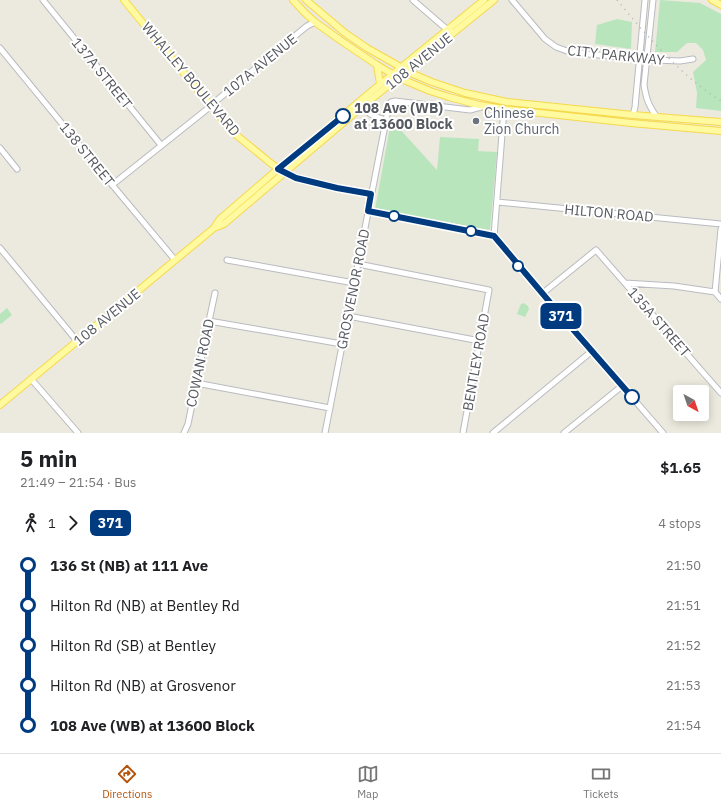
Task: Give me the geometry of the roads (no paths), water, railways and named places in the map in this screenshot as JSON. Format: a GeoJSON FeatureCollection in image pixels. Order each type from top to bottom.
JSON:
{"type":"FeatureCollection","features":[{"type":"Feature","properties":{"kind":"main road","name":"WHALLEY BOULEVARD"},"geometry":{"type":"LineString","coordinates":[[124,0],[235,134],[285,173]]}},
{"type":"Feature","properties":{"kind":"main road"},"geometry":{"type":"LineString","coordinates":[[294,0],[315,22],[377,65],[396,76],[430,91],[449,97],[504,109],[721,131]]}},
{"type":"Feature","properties":{"kind":"main road"},"geometry":{"type":"LineString","coordinates":[[306,0],[345,33],[367,48],[404,69],[432,82],[465,93],[507,102],[633,115],[721,122]]}},
{"type":"Feature","properties":{"kind":"main road","name":"108 AVENUE"},"geometry":{"type":"LineString","coordinates":[[450,32],[484,0]]}},
{"type":"Feature","properties":{"kind":"main road","name":"108 AVENUE"},"geometry":{"type":"LineString","coordinates":[[214,228],[224,224],[285,173],[404,69],[450,32],[494,0]]}},
{"type":"Feature","properties":{"kind":"main road"},"geometry":{"type":"LineString","coordinates":[[712,0],[721,5]]}},
{"type":"Feature","properties":{"kind":"main road"},"geometry":{"type":"LineString","coordinates":[[377,65],[380,84]]}},
{"type":"Feature","properties":{"kind":"main road","name":"108 AVENUE"},"geometry":{"type":"LineString","coordinates":[[0,405],[214,228],[220,219],[380,84],[396,76]]}},
{"type":"Feature","properties":{"kind":"street","name":"137A STREET"},"geometry":{"type":"LineString","coordinates":[[43,0],[162,145]]}},
{"type":"Feature","properties":{"kind":"street"},"geometry":{"type":"LineString","coordinates":[[413,0],[450,32]]}},
{"type":"Feature","properties":{"kind":"street","name":"CITY PARKWAY"},"geometry":{"type":"LineString","coordinates":[[512,0],[544,39],[556,47],[567,51],[647,59],[680,61],[693,59]]}},
{"type":"Feature","properties":{"kind":"street"},"geometry":{"type":"LineString","coordinates":[[633,115],[645,0]]}},
{"type":"Feature","properties":{"kind":"street"},"geometry":{"type":"LineString","coordinates":[[653,0],[644,85],[649,105],[656,116]]}},
{"type":"Feature","properties":{"kind":"street","name":"107A AVENUE"},"geometry":{"type":"LineString","coordinates":[[112,185],[211,106],[307,26],[315,22]]}},
{"type":"Feature","properties":{"kind":"street","name":"138 STREET"},"geometry":{"type":"LineString","coordinates":[[0,48],[175,260]]}},
{"type":"Feature","properties":{"kind":"street","name":"GROSVENOR ROAD"},"geometry":{"type":"LineString","coordinates":[[326,433],[389,105],[394,101],[470,110],[486,106]]}},
{"type":"Feature","properties":{"kind":"street"},"geometry":{"type":"LineString","coordinates":[[494,236],[504,109]]}},
{"type":"Feature","properties":{"kind":"street"},"geometry":{"type":"LineString","coordinates":[[372,114],[386,120]]}},
{"type":"Feature","properties":{"kind":"street"},"geometry":{"type":"LineString","coordinates":[[0,148],[17,169]]}},
{"type":"Feature","properties":{"kind":"street","name":"WHALLEY BOULEVARD"},"geometry":{"type":"LineString","coordinates":[[285,173],[296,178],[337,188],[371,194]]}},
{"type":"Feature","properties":{"kind":"street","name":"HILTON ROAD"},"geometry":{"type":"LineString","coordinates":[[497,202],[721,224]]}},
{"type":"Feature","properties":{"kind":"street"},"geometry":{"type":"LineString","coordinates":[[368,211],[494,236],[663,433]]}},
{"type":"Feature","properties":{"kind":"street"},"geometry":{"type":"LineString","coordinates":[[714,292],[721,229]]}},
{"type":"Feature","properties":{"kind":"street"},"geometry":{"type":"LineString","coordinates":[[0,248],[77,341]]}},
{"type":"Feature","properties":{"kind":"street","name":"135A STREET"},"geometry":{"type":"LineString","coordinates":[[543,294],[596,250],[721,393]]}},
{"type":"Feature","properties":{"kind":"street"},"geometry":{"type":"LineString","coordinates":[[227,260],[354,282]]}},
{"type":"Feature","properties":{"kind":"street","name":"BENTLEY ROAD"},"geometry":{"type":"LineString","coordinates":[[358,264],[489,290],[463,433]]}},
{"type":"Feature","properties":{"kind":"street"},"geometry":{"type":"LineString","coordinates":[[625,283],[674,286],[714,292],[721,300]]}},
{"type":"Feature","properties":{"kind":"street","name":"COWAN ROAD"},"geometry":{"type":"LineString","coordinates":[[184,433],[188,424],[215,293]]}},
{"type":"Feature","properties":{"kind":"street"},"geometry":{"type":"LineString","coordinates":[[348,316],[480,341]]}},
{"type":"Feature","properties":{"kind":"street"},"geometry":{"type":"LineString","coordinates":[[209,321],[342,344]]}},
{"type":"Feature","properties":{"kind":"street"},"geometry":{"type":"LineString","coordinates":[[493,433],[592,351]]}},
{"type":"Feature","properties":{"kind":"street"},"geometry":{"type":"LineString","coordinates":[[32,380],[78,433]]}},
{"type":"Feature","properties":{"kind":"street"},"geometry":{"type":"LineString","coordinates":[[196,383],[330,408]]}},
{"type":"Feature","properties":{"kind":"street"},"geometry":{"type":"LineString","coordinates":[[564,433],[622,386]]}},
{"type":"Feature","properties":{"kind":"railway"},"geometry":{"type":"LineString","coordinates":[[617,0],[678,68],[721,101]]}},
{"type":"Feature","properties":{"kind":"place","name":"108 Ave (WB) at 13600 Block"},"geometry":{"type":"Point","coordinates":[343,116]}},
{"type":"Feature","properties":{"kind":"place","name":"Chinese Zion Church"},"geometry":{"type":"Point","coordinates":[476,121]}}]}
